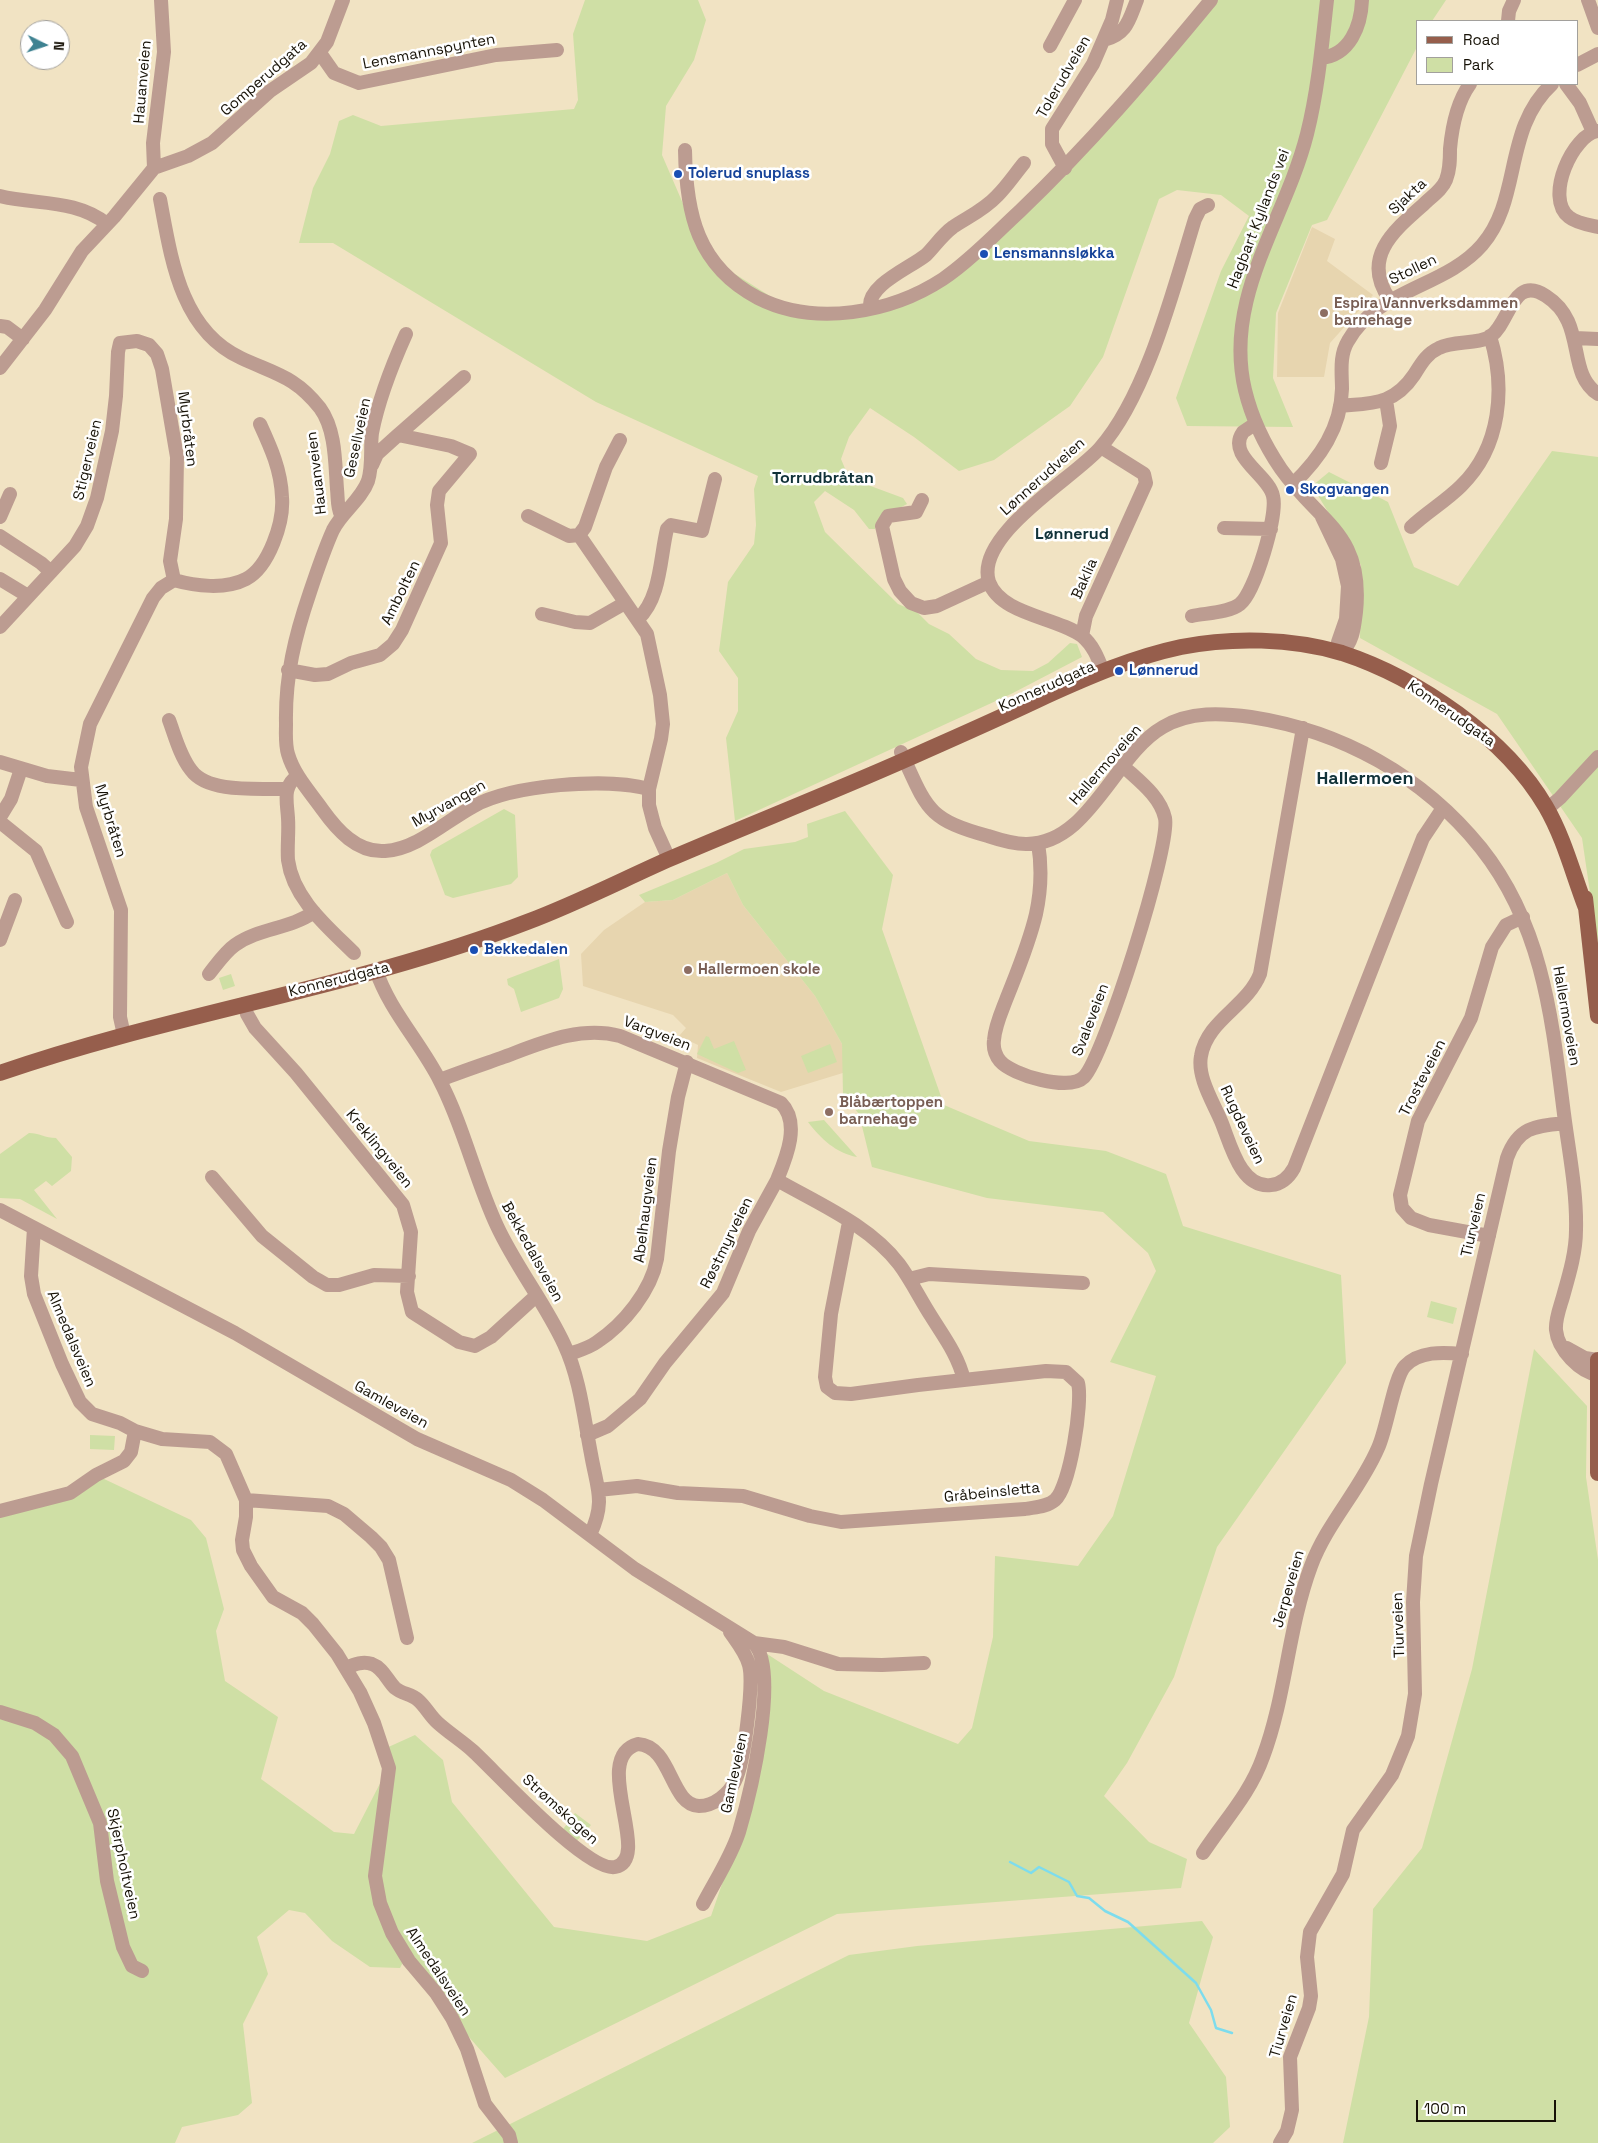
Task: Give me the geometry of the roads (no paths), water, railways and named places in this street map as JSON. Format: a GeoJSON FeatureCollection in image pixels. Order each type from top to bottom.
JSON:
{"type":"FeatureCollection","features":[{"type":"Feature","properties":{"kind":"main road","name":"Konnerudgata"},"geometry":{"type":"LineString","coordinates":[[0,1073],[124,1035],[424,958],[497,934],[579,901],[669,859],[1101,667],[1179,638],[1247,631],[1289,633],[1343,647],[1420,679],[1473,715],[1517,755],[1532,773],[1578,857],[1586,908],[1598,1016]]}},
{"type":"Feature","properties":{"kind":"main road"},"geometry":{"type":"LineString","coordinates":[[1598,1360],[1598,1473]]}},
{"type":"Feature","properties":{"kind":"street","name":"Hauanveien"},"geometry":{"type":"LineString","coordinates":[[154,168],[153,143],[164,52],[161,0]]}},
{"type":"Feature","properties":{"kind":"street","name":"Gomperudgata"},"geometry":{"type":"LineString","coordinates":[[154,168],[188,156],[212,143],[270,91],[311,63],[320,53],[333,31],[343,0]]}},
{"type":"Feature","properties":{"kind":"street","name":"Tolerudveien"},"geometry":{"type":"LineString","coordinates":[[1050,46],[1075,0]]}},
{"type":"Feature","properties":{"kind":"street","name":"Tolerudveien"},"geometry":{"type":"LineString","coordinates":[[1065,168],[1052,144],[1052,128],[1093,64],[1104,40],[1117,0]]}},
{"type":"Feature","properties":{"kind":"street"},"geometry":{"type":"LineString","coordinates":[[1104,40],[1116,37],[1124,30],[1137,0]]}},
{"type":"Feature","properties":{"kind":"street"},"geometry":{"type":"LineString","coordinates":[[685,150],[687,194],[696,231],[712,257],[736,284],[773,304],[799,311],[830,313],[870,308],[907,298],[957,269],[1065,168],[1125,104],[1211,0]]}},
{"type":"Feature","properties":{"kind":"street","name":"Hagbart Kyllands vei"},"geometry":{"type":"LineString","coordinates":[[1328,0],[1321,58],[1307,134],[1291,181],[1253,273],[1242,318],[1239,352],[1242,378],[1255,424],[1268,448],[1293,484],[1322,517],[1335,528],[1346,544],[1356,570],[1357,603],[1343,647]]}},
{"type":"Feature","properties":{"kind":"street"},"geometry":{"type":"LineString","coordinates":[[1321,58],[1336,54],[1359,28],[1362,0]]}},
{"type":"Feature","properties":{"kind":"street"},"geometry":{"type":"LineString","coordinates":[[1508,20],[1509,11],[1514,0]]}},
{"type":"Feature","properties":{"kind":"street"},"geometry":{"type":"LineString","coordinates":[[1588,0],[1598,28]]}},
{"type":"Feature","properties":{"kind":"street","name":"Lensmannspynten"},"geometry":{"type":"LineString","coordinates":[[320,53],[334,73],[358,83],[496,55],[557,50]]}},
{"type":"Feature","properties":{"kind":"street"},"geometry":{"type":"LineString","coordinates":[[1578,64],[1598,54]]}},
{"type":"Feature","properties":{"kind":"street","name":"Sjakta"},"geometry":{"type":"LineString","coordinates":[[1390,300],[1378,280],[1377,271],[1380,255],[1396,231],[1445,184],[1449,170],[1455,118],[1470,85]]}},
{"type":"Feature","properties":{"kind":"street","name":"Stollen"},"geometry":{"type":"LineString","coordinates":[[1293,484],[1325,446],[1334,430],[1340,406],[1342,358],[1347,342],[1362,323],[1390,300],[1462,263],[1487,240],[1500,214],[1522,128],[1540,98],[1551,85]]}},
{"type":"Feature","properties":{"kind":"street"},"geometry":{"type":"LineString","coordinates":[[1567,85],[1580,103],[1596,131],[1574,152],[1562,171],[1559,201],[1570,218],[1598,227]]}},
{"type":"Feature","properties":{"kind":"street"},"geometry":{"type":"LineString","coordinates":[[870,308],[872,296],[890,278],[927,254],[952,228],[998,196],[1024,163]]}},
{"type":"Feature","properties":{"kind":"street"},"geometry":{"type":"LineString","coordinates":[[0,368],[45,310],[82,251],[154,168]]}},
{"type":"Feature","properties":{"kind":"street"},"geometry":{"type":"LineString","coordinates":[[0,196],[15,200],[59,204],[89,213],[107,224]]}},
{"type":"Feature","properties":{"kind":"street","name":"Hauanveien"},"geometry":{"type":"LineString","coordinates":[[160,199],[175,270],[187,304],[196,318],[216,342],[228,351],[282,374],[303,389],[326,417],[333,445],[338,505],[341,515],[332,532],[316,573],[295,638],[288,670],[286,746],[298,776]]}},
{"type":"Feature","properties":{"kind":"street","name":"Lønnerudveien"},"geometry":{"type":"LineString","coordinates":[[990,582],[990,556],[1002,537],[1039,501],[1101,447],[1116,427],[1136,390],[1171,294],[1195,219],[1200,210],[1208,205]]}},
{"type":"Feature","properties":{"kind":"street"},"geometry":{"type":"LineString","coordinates":[[1340,406],[1386,400],[1406,386],[1432,351],[1449,343],[1490,336],[1501,326],[1517,296],[1530,291],[1544,295],[1553,301],[1568,321],[1575,338],[1581,370],[1587,383],[1598,394]]}},
{"type":"Feature","properties":{"kind":"street"},"geometry":{"type":"LineString","coordinates":[[0,326],[23,338]]}},
{"type":"Feature","properties":{"kind":"street","name":"Gesellveien"},"geometry":{"type":"LineString","coordinates":[[341,515],[356,500],[367,482],[371,467],[372,433],[406,334]]}},
{"type":"Feature","properties":{"kind":"street"},"geometry":{"type":"LineString","coordinates":[[1411,527],[1462,485],[1486,454],[1491,442],[1498,395],[1496,363],[1490,336]]}},
{"type":"Feature","properties":{"kind":"street"},"geometry":{"type":"LineString","coordinates":[[1575,338],[1598,339]]}},
{"type":"Feature","properties":{"kind":"street","name":"Myrbråten"},"geometry":{"type":"LineString","coordinates":[[120,343],[137,341],[149,346],[157,354],[162,369],[177,457],[176,519],[170,561],[174,580],[161,588],[153,598],[100,703],[84,747],[82,780],[86,807],[121,910],[120,1000],[124,1035]]}},
{"type":"Feature","properties":{"kind":"street","name":"Stigerveien"},"geometry":{"type":"LineString","coordinates":[[0,627],[81,537],[97,498],[112,431],[120,343]]}},
{"type":"Feature","properties":{"kind":"street"},"geometry":{"type":"LineString","coordinates":[[371,467],[378,454],[464,377]]}},
{"type":"Feature","properties":{"kind":"street"},"geometry":{"type":"LineString","coordinates":[[1381,463],[1390,426],[1386,400]]}},
{"type":"Feature","properties":{"kind":"street"},"geometry":{"type":"LineString","coordinates":[[174,580],[201,586],[239,582],[253,573],[272,544],[280,520],[282,498],[276,460],[260,424]]}},
{"type":"Feature","properties":{"kind":"street"},"geometry":{"type":"LineString","coordinates":[[1192,616],[1234,607],[1241,603],[1250,587],[1271,528],[1273,496],[1266,482],[1245,458],[1239,446],[1239,440],[1243,432],[1255,424]]}},
{"type":"Feature","properties":{"kind":"street","name":"Ambolten"},"geometry":{"type":"LineString","coordinates":[[288,670],[315,675],[328,674],[351,663],[380,655],[393,644],[402,630],[441,543],[437,505],[439,491],[470,454],[442,443],[398,435]]}},
{"type":"Feature","properties":{"kind":"street"},"geometry":{"type":"LineString","coordinates":[[528,516],[558,532],[569,536],[579,535],[585,527],[606,467],[620,440]]}},
{"type":"Feature","properties":{"kind":"street","name":"Baklia"},"geometry":{"type":"LineString","coordinates":[[1082,636],[1093,600],[1146,483],[1141,472],[1101,447]]}},
{"type":"Feature","properties":{"kind":"street"},"geometry":{"type":"LineString","coordinates":[[638,619],[645,612],[653,594],[667,529],[671,525],[702,531],[715,479]]}},
{"type":"Feature","properties":{"kind":"street"},"geometry":{"type":"LineString","coordinates":[[0,517],[10,494]]}},
{"type":"Feature","properties":{"kind":"street"},"geometry":{"type":"LineString","coordinates":[[922,500],[916,512],[888,516],[882,526],[894,579],[906,598],[916,606],[931,607],[990,582],[1002,600],[1082,636],[1094,649],[1101,667]]}},
{"type":"Feature","properties":{"kind":"street"},"geometry":{"type":"LineString","coordinates":[[1224,528],[1271,528]]}},
{"type":"Feature","properties":{"kind":"street"},"geometry":{"type":"LineString","coordinates":[[579,535],[647,634],[662,713],[661,739],[649,789],[651,817],[669,859]]}},
{"type":"Feature","properties":{"kind":"street"},"geometry":{"type":"LineString","coordinates":[[0,536],[41,563],[51,572]]}},
{"type":"Feature","properties":{"kind":"street"},"geometry":{"type":"LineString","coordinates":[[0,579],[28,596]]}},
{"type":"Feature","properties":{"kind":"street"},"geometry":{"type":"LineString","coordinates":[[542,614],[575,622],[590,623],[625,603]]}},
{"type":"Feature","properties":{"kind":"street","name":"Hallermoveien"},"geometry":{"type":"LineString","coordinates":[[903,756],[925,802],[931,811],[945,822],[999,840],[1026,844],[1053,839],[1070,828],[1148,736],[1175,721],[1196,715],[1244,716],[1303,728],[1356,748],[1412,782],[1442,808],[1481,848],[1504,883],[1523,917],[1538,958],[1548,998],[1572,1168],[1576,1229],[1573,1257],[1557,1324],[1558,1338],[1579,1367],[1598,1375]]}},
{"type":"Feature","properties":{"kind":"street"},"geometry":{"type":"LineString","coordinates":[[169,720],[182,755],[190,770],[204,782],[229,787],[287,789]]}},
{"type":"Feature","properties":{"kind":"street","name":"Rugdeveien"},"geometry":{"type":"LineString","coordinates":[[1303,728],[1260,974],[1251,992],[1211,1032],[1200,1057],[1202,1075],[1236,1158],[1247,1176],[1253,1181],[1267,1186],[1279,1183],[1294,1168],[1423,838],[1442,808]]}},
{"type":"Feature","properties":{"kind":"street"},"geometry":{"type":"LineString","coordinates":[[1550,806],[1598,757]]}},
{"type":"Feature","properties":{"kind":"street"},"geometry":{"type":"LineString","coordinates":[[0,762],[47,776],[82,780]]}},
{"type":"Feature","properties":{"kind":"street","name":"Svaleveien"},"geometry":{"type":"LineString","coordinates":[[1038,843],[1040,876],[1036,914],[997,1025],[994,1048],[999,1060],[1008,1067],[1044,1081],[1068,1084],[1085,1076],[1096,1056],[1141,930],[1165,836],[1165,819],[1154,796],[1123,766]]}},
{"type":"Feature","properties":{"kind":"street"},"geometry":{"type":"LineString","coordinates":[[0,817],[11,799],[21,769]]}},
{"type":"Feature","properties":{"kind":"street"},"geometry":{"type":"LineString","coordinates":[[298,776],[292,780],[287,789],[289,865],[300,890],[314,912],[354,953]]}},
{"type":"Feature","properties":{"kind":"street","name":"Myrvangen"},"geometry":{"type":"LineString","coordinates":[[298,776],[327,815],[351,841],[366,848],[383,852],[401,848],[415,842],[476,805],[518,790],[613,784],[649,789]]}},
{"type":"Feature","properties":{"kind":"street"},"geometry":{"type":"LineString","coordinates":[[0,822],[36,851],[67,922]]}},
{"type":"Feature","properties":{"kind":"street"},"geometry":{"type":"LineString","coordinates":[[0,940],[15,900]]}},
{"type":"Feature","properties":{"kind":"street"},"geometry":{"type":"LineString","coordinates":[[209,974],[229,950],[240,942],[295,923],[314,912]]}},
{"type":"Feature","properties":{"kind":"street","name":"Trosteveien"},"geometry":{"type":"LineString","coordinates":[[1489,1236],[1429,1224],[1411,1218],[1402,1208],[1400,1195],[1418,1121],[1471,1018],[1492,947],[1506,924],[1523,917]]}},
{"type":"Feature","properties":{"kind":"street","name":"Bekkedalsveien"},"geometry":{"type":"LineString","coordinates":[[376,970],[386,994],[440,1080],[450,1102],[481,1190],[497,1225],[569,1354],[588,1435],[598,1490],[599,1515],[590,1535]]}},
{"type":"Feature","properties":{"kind":"street","name":"Kreklingveien"},"geometry":{"type":"LineString","coordinates":[[244,1004],[246,1014],[255,1028],[398,1196],[406,1212],[410,1232],[408,1300],[416,1316],[471,1346],[484,1343],[536,1296]]}},
{"type":"Feature","properties":{"kind":"street","name":"Vargveien"},"geometry":{"type":"LineString","coordinates":[[440,1080],[549,1041],[592,1032],[620,1036],[776,1100],[786,1107],[791,1120],[790,1142],[777,1180]]}},
{"type":"Feature","properties":{"kind":"street","name":"Abelhaugveien"},"geometry":{"type":"LineString","coordinates":[[569,1354],[596,1343],[609,1332],[632,1308],[653,1277],[659,1250],[678,1097],[687,1062]]}},
{"type":"Feature","properties":{"kind":"street","name":"Tiurveien"},"geometry":{"type":"LineString","coordinates":[[1280,2143],[1286,2131],[1292,2110],[1290,2057],[1309,2008],[1311,1996],[1307,1957],[1310,1932],[1343,1874],[1353,1830],[1392,1775],[1408,1736],[1415,1694],[1413,1602],[1416,1556],[1430,1484],[1507,1158],[1513,1142],[1519,1135],[1532,1129],[1565,1123]]}},
{"type":"Feature","properties":{"kind":"street"},"geometry":{"type":"LineString","coordinates":[[212,1177],[262,1236],[306,1272],[326,1285],[338,1285],[374,1276],[409,1276]]}},
{"type":"Feature","properties":{"kind":"street"},"geometry":{"type":"LineString","coordinates":[[777,1180],[864,1231],[887,1251],[909,1279],[957,1357],[964,1380]]}},
{"type":"Feature","properties":{"kind":"street","name":"Røstmyrveien"},"geometry":{"type":"LineString","coordinates":[[588,1435],[608,1426],[640,1399],[664,1364],[723,1293],[749,1231],[777,1180]]}},
{"type":"Feature","properties":{"kind":"street","name":"Gamleveien"},"geometry":{"type":"LineString","coordinates":[[0,1210],[235,1333],[417,1439],[510,1480],[543,1500],[634,1569],[683,1598],[728,1629],[754,1643],[784,1648],[838,1664],[882,1665],[924,1663]]}},
{"type":"Feature","properties":{"kind":"street","name":"Gråbeinsletta"},"geometry":{"type":"LineString","coordinates":[[598,1490],[637,1486],[678,1493],[743,1496],[810,1516],[841,1522],[1025,1509],[1043,1506],[1056,1500],[1068,1473],[1080,1399],[1078,1383],[1066,1372],[1057,1371],[964,1380],[851,1394],[835,1393],[827,1387],[826,1377],[831,1314],[849,1222]]}},
{"type":"Feature","properties":{"kind":"street","name":"Almedalsveien"},"geometry":{"type":"LineString","coordinates":[[34,1228],[33,1288],[68,1376],[86,1409],[92,1414],[120,1422],[135,1431],[162,1439],[203,1440],[219,1446],[226,1454],[246,1500],[246,1517],[242,1545],[251,1566],[273,1597],[302,1613],[313,1624],[346,1668],[374,1723],[389,1768],[375,1876],[376,1890],[384,1917],[409,1961],[436,1993],[452,2018],[467,2049],[485,2104],[509,2135],[511,2143]]}},
{"type":"Feature","properties":{"kind":"street"},"geometry":{"type":"LineString","coordinates":[[909,1279],[929,1274],[1082,1284]]}},
{"type":"Feature","properties":{"kind":"street"},"geometry":{"type":"LineString","coordinates":[[1563,1346],[1585,1358],[1598,1360]]}},
{"type":"Feature","properties":{"kind":"street","name":"Jerpeveien"},"geometry":{"type":"LineString","coordinates":[[1203,1853],[1216,1832],[1241,1802],[1262,1762],[1310,1568],[1332,1523],[1378,1449],[1389,1418],[1399,1374],[1404,1367],[1417,1357],[1447,1353],[1462,1354]]}},
{"type":"Feature","properties":{"kind":"street"},"geometry":{"type":"LineString","coordinates":[[0,1511],[64,1496],[96,1475],[119,1464],[131,1452],[135,1431]]}},
{"type":"Feature","properties":{"kind":"street"},"geometry":{"type":"LineString","coordinates":[[246,1500],[328,1506],[344,1514],[371,1537],[381,1547],[389,1560],[406,1638]]}},
{"type":"Feature","properties":{"kind":"street","name":"Strømskogen"},"geometry":{"type":"LineString","coordinates":[[346,1668],[366,1662],[375,1666],[395,1688],[416,1698],[437,1723],[455,1736],[576,1849],[601,1865],[616,1867],[626,1860],[629,1848],[620,1771],[622,1757],[629,1748],[638,1744],[654,1749],[669,1770],[680,1793],[694,1805],[704,1805],[722,1798],[736,1781],[751,1680],[746,1657],[728,1629]]}},
{"type":"Feature","properties":{"kind":"street","name":"Gamleveien"},"geometry":{"type":"LineString","coordinates":[[703,1904],[739,1833],[764,1718],[763,1661],[760,1650],[754,1643]]}},
{"type":"Feature","properties":{"kind":"street","name":"Skjerpholtveien"},"geometry":{"type":"LineString","coordinates":[[0,1712],[35,1723],[54,1736],[72,1756],[100,1823],[105,1872],[125,1952],[132,1966],[142,1971]]}},
{"type":"Feature","properties":{"kind":"waterway"},"geometry":{"type":"LineString","coordinates":[[1010,1862],[1031,1873],[1039,1867],[1069,1882],[1077,1896],[1089,1898],[1105,1911],[1128,1922],[1196,1983],[1211,2010],[1216,2028],[1232,2033]]}},
{"type":"Feature","properties":{"kind":"place","name":"Tolerud snuplass"},"geometry":{"type":"Point","coordinates":[678,174]}},
{"type":"Feature","properties":{"kind":"place","name":"Lensmannsløkka"},"geometry":{"type":"Point","coordinates":[984,254]}},
{"type":"Feature","properties":{"kind":"place","name":"Espira Vannverksdammen barnehage"},"geometry":{"type":"Point","coordinates":[1324,313]}},
{"type":"Feature","properties":{"kind":"place","name":"Skogvangen"},"geometry":{"type":"Point","coordinates":[1290,490]}},
{"type":"Feature","properties":{"kind":"place","name":"Lønnerud"},"geometry":{"type":"Point","coordinates":[1119,671]}},
{"type":"Feature","properties":{"kind":"place","name":"Bekkedalen"},"geometry":{"type":"Point","coordinates":[474,950]}},
{"type":"Feature","properties":{"kind":"place","name":"Hallermoen skole"},"geometry":{"type":"Point","coordinates":[688,970]}},
{"type":"Feature","properties":{"kind":"place","name":"Blåbærtoppen barnehage"},"geometry":{"type":"Point","coordinates":[829,1112]}},
{"type":"Feature","properties":{"kind":"district","name":"Torrudbråtan"},"geometry":{"type":"Point","coordinates":[823,479]}},
{"type":"Feature","properties":{"kind":"district","name":"Lønnerud"},"geometry":{"type":"Point","coordinates":[1072,535]}},
{"type":"Feature","properties":{"kind":"district","name":"Hallermoen"},"geometry":{"type":"Point","coordinates":[1365,779]}}]}
